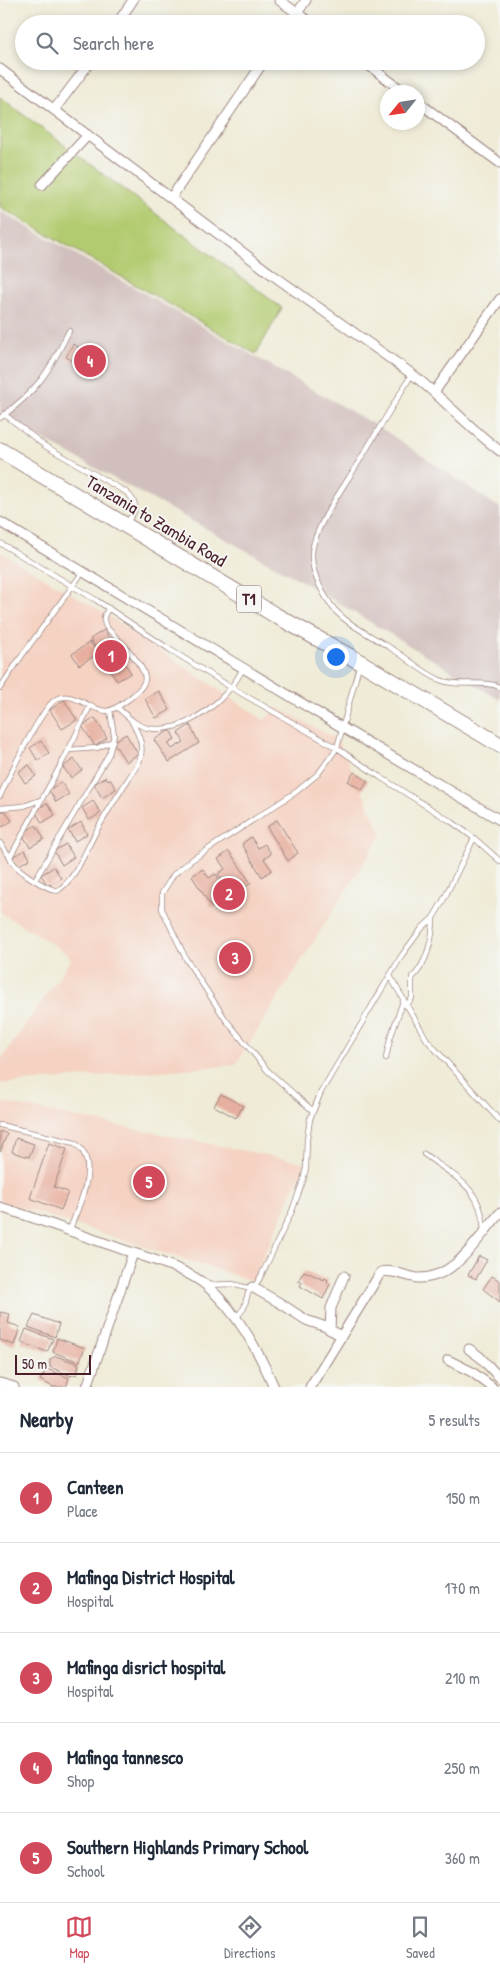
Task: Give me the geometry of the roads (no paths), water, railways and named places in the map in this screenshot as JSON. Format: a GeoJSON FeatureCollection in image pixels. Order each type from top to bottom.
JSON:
{"type":"FeatureCollection","features":[{"type":"Feature","properties":{"kind":"highway","name":"Tanzania to Zambia Road"},"geometry":{"type":"LineString","coordinates":[[0,450],[275,615],[360,662],[500,745]]}},
{"type":"Feature","properties":{"kind":"street"},"geometry":{"type":"LineString","coordinates":[[123,15],[133,0]]}},
{"type":"Feature","properties":{"kind":"street"},"geometry":{"type":"LineString","coordinates":[[279,0],[300,15]]}},
{"type":"Feature","properties":{"kind":"street"},"geometry":{"type":"LineString","coordinates":[[297,13],[306,0]]}},
{"type":"Feature","properties":{"kind":"street"},"geometry":{"type":"LineString","coordinates":[[0,69],[270,273],[435,391],[482,437],[500,451]]}},
{"type":"Feature","properties":{"kind":"street"},"geometry":{"type":"LineString","coordinates":[[54,110],[84,70]]}},
{"type":"Feature","properties":{"kind":"street"},"geometry":{"type":"LineString","coordinates":[[171,198],[258,70]]}},
{"type":"Feature","properties":{"kind":"street"},"geometry":{"type":"LineString","coordinates":[[375,70],[395,85]]}},
{"type":"Feature","properties":{"kind":"street"},"geometry":{"type":"LineString","coordinates":[[425,107],[500,163]]}},
{"type":"Feature","properties":{"kind":"street"},"geometry":{"type":"LineString","coordinates":[[42,185],[88,135]]}},
{"type":"Feature","properties":{"kind":"street"},"geometry":{"type":"LineString","coordinates":[[435,391],[500,299]]}},
{"type":"Feature","properties":{"kind":"street"},"geometry":{"type":"LineString","coordinates":[[0,522],[500,820]]}},
{"type":"Feature","properties":{"kind":"street"},"geometry":{"type":"LineString","coordinates":[[0,1207],[172,1266],[205,1285],[228,1307],[236,1318],[262,1358],[274,1387]]}},
{"type":"Feature","properties":{"kind":"street"},"geometry":{"type":"LineString","coordinates":[[310,1387],[381,1272],[388,1270],[416,1278],[428,1277],[447,1270],[463,1258],[500,1213]]}},
{"type":"Feature","properties":{"kind":"street"},"geometry":{"type":"LineString","coordinates":[[87,1387],[133,1253]]}},
{"type":"Feature","properties":{"kind":"street"},"geometry":{"type":"LineString","coordinates":[[330,1330],[331,1308],[344,1276]]}},
{"type":"Feature","properties":{"kind":"street"},"geometry":{"type":"LineString","coordinates":[[251,1288],[280,1302],[306,1320],[341,1336]]}},
{"type":"Feature","properties":{"kind":"street"},"geometry":{"type":"LineString","coordinates":[[469,1349],[480,1357],[500,1378]]}},
{"type":"Feature","properties":{"kind":"street"},"geometry":{"type":"LineString","coordinates":[[448,1360],[472,1372],[492,1387]]}},
{"type":"Feature","properties":{"kind":"street"},"geometry":{"type":"LineString","coordinates":[[0,1383],[14,1387]]}},
{"type":"Feature","properties":{"kind":"lane"},"geometry":{"type":"LineString","coordinates":[[69,331],[53,364],[37,386],[2,416],[45,446],[126,492],[135,500],[136,507],[125,525]]}},
{"type":"Feature","properties":{"kind":"lane"},"geometry":{"type":"LineString","coordinates":[[412,374],[334,501],[317,534],[312,555],[317,578],[332,606],[346,619],[402,654],[422,670],[442,681],[492,684],[500,687]]}},
{"type":"Feature","properties":{"kind":"lane"},"geometry":{"type":"LineString","coordinates":[[0,543],[109,608],[169,649],[232,688],[337,748],[474,838],[500,861]]}},
{"type":"Feature","properties":{"kind":"lane"},"geometry":{"type":"LineString","coordinates":[[0,688],[82,572]]}},
{"type":"Feature","properties":{"kind":"lane"},"geometry":{"type":"LineString","coordinates":[[0,796],[34,731],[53,701],[68,697],[103,711],[110,711],[138,691],[145,678],[135,660],[106,627],[103,620],[109,608]]}},
{"type":"Feature","properties":{"kind":"lane"},"geometry":{"type":"LineString","coordinates":[[313,1111],[268,1071],[226,1020],[186,959],[162,909],[162,893],[174,874],[193,859],[296,792],[318,774],[337,748],[360,662]]}},
{"type":"Feature","properties":{"kind":"lane"},"geometry":{"type":"LineString","coordinates":[[117,707],[131,720],[146,728],[159,729],[179,725],[196,717],[232,688],[243,668]]}},
{"type":"Feature","properties":{"kind":"lane"},"geometry":{"type":"LineString","coordinates":[[10,857],[69,750],[90,706]]}},
{"type":"Feature","properties":{"kind":"lane"},"geometry":{"type":"LineString","coordinates":[[35,880],[109,754],[113,741],[110,711]]}},
{"type":"Feature","properties":{"kind":"lane"},"geometry":{"type":"LineString","coordinates":[[0,843],[17,868],[48,889],[57,891],[66,885],[142,756],[141,742],[131,720]]}},
{"type":"Feature","properties":{"kind":"lane"},"geometry":{"type":"LineString","coordinates":[[69,750],[97,748],[113,741]]}},
{"type":"Feature","properties":{"kind":"lane"},"geometry":{"type":"LineString","coordinates":[[0,808],[24,806],[40,800]]}},
{"type":"Feature","properties":{"kind":"lane"},"geometry":{"type":"LineString","coordinates":[[236,1318],[244,1308],[245,1298],[251,1288],[257,1283],[292,1211],[303,1181],[306,1168],[307,1139],[313,1111],[321,1092],[407,948],[422,928],[433,918],[474,838]]}},
{"type":"Feature","properties":{"kind":"lane"},"geometry":{"type":"LineString","coordinates":[[406,1006],[412,998],[412,978],[421,969],[423,963],[433,927],[433,918]]}},
{"type":"Feature","properties":{"kind":"lane"},"geometry":{"type":"LineString","coordinates":[[390,976],[406,1006],[432,1045],[500,1121]]}},
{"type":"Feature","properties":{"kind":"lane"},"geometry":{"type":"LineString","coordinates":[[386,1058],[390,1039],[403,1001]]}},
{"type":"Feature","properties":{"kind":"lane"},"geometry":{"type":"LineString","coordinates":[[0,1125],[75,1143],[84,1152],[87,1164],[85,1189],[69,1231]]}},
{"type":"Feature","properties":{"kind":"lane"},"geometry":{"type":"LineString","coordinates":[[424,1154],[467,1186],[478,1200],[483,1214],[484,1232]]}},
{"type":"Feature","properties":{"kind":"lane"},"geometry":{"type":"LineString","coordinates":[[205,1285],[232,1284],[251,1288]]}},
{"type":"Feature","properties":{"kind":"place","name":"Mafinga tannesco"},"geometry":{"type":"Point","coordinates":[90,361]}},
{"type":"Feature","properties":{"kind":"place","name":"Canteen"},"geometry":{"type":"Point","coordinates":[111,656]}},
{"type":"Feature","properties":{"kind":"place","name":"Mafinga District Hospital"},"geometry":{"type":"Point","coordinates":[229,894]}},
{"type":"Feature","properties":{"kind":"place","name":"Mafinga disrict hospital"},"geometry":{"type":"Point","coordinates":[235,958]}},
{"type":"Feature","properties":{"kind":"place","name":"Southern Highlands Primary School"},"geometry":{"type":"Point","coordinates":[149,1182]}}]}
